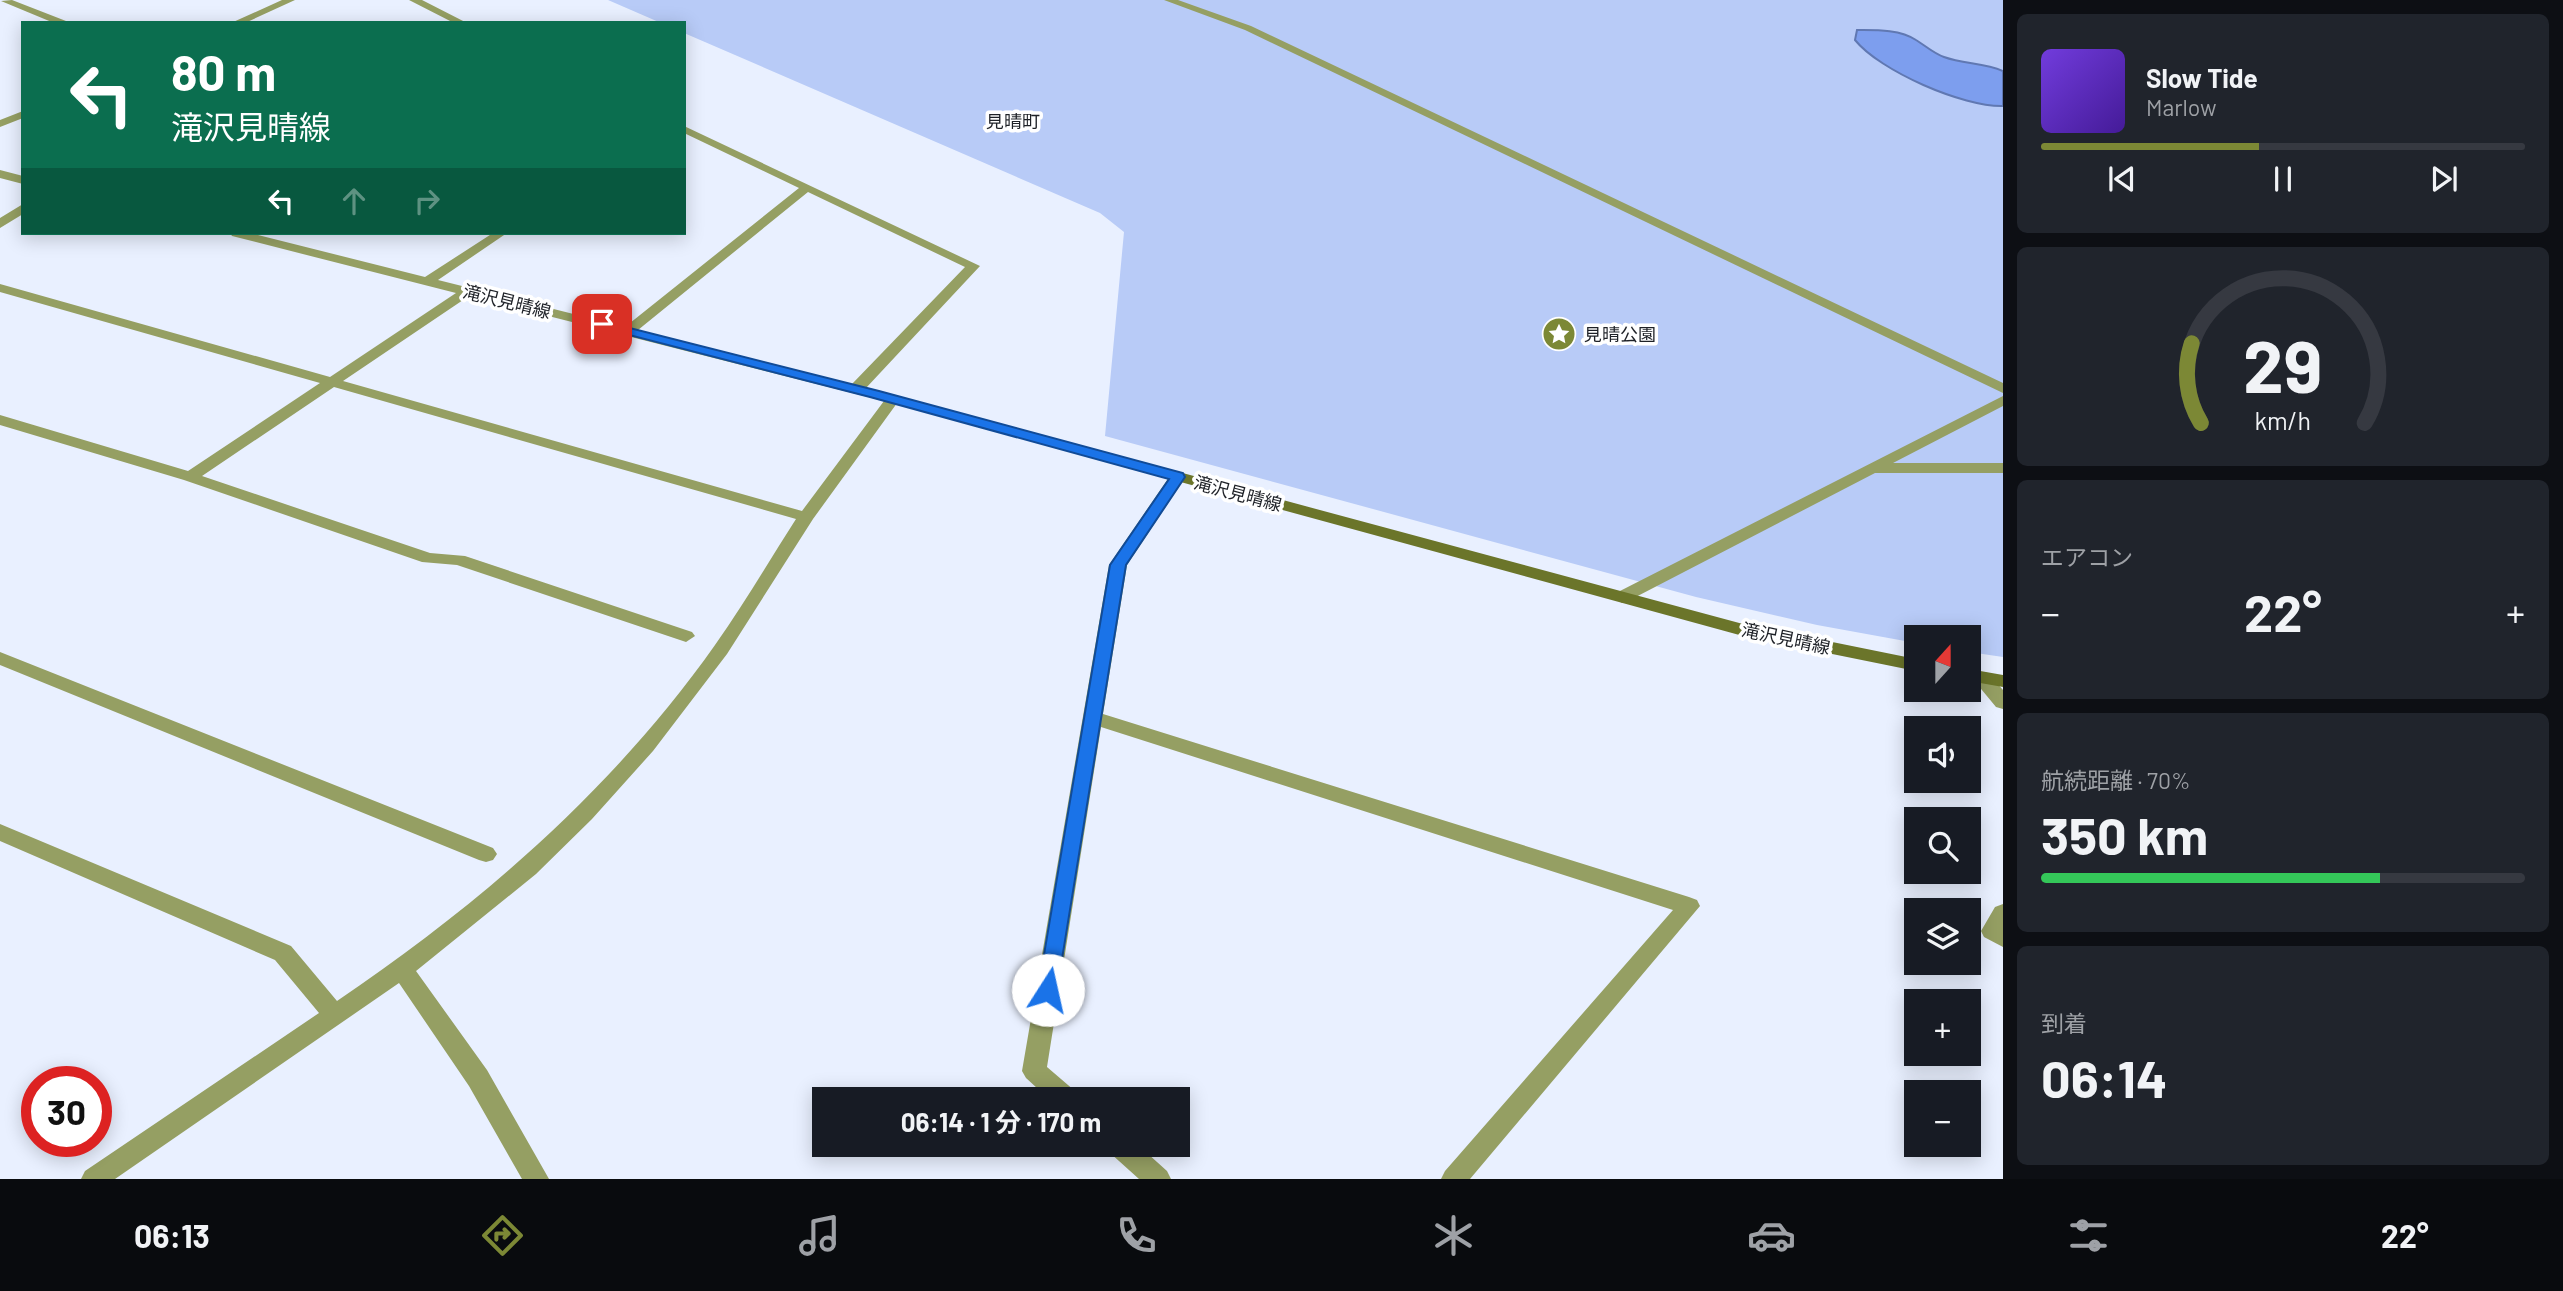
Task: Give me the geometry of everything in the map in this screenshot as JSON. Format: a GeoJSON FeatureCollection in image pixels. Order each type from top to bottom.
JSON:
{"type":"FeatureCollection","features":[{"type":"Feature","properties":{"kind":"street"},"geometry":{"type":"LineString","coordinates":[[414,0],[458,21]]}},
{"type":"Feature","properties":{"kind":"street"},"geometry":{"type":"LineString","coordinates":[[1169,0],[1248,28],[2003,389]]}},
{"type":"Feature","properties":{"kind":"street"},"geometry":{"type":"LineString","coordinates":[[6,1],[58,21]]}},
{"type":"Feature","properties":{"kind":"street"},"geometry":{"type":"LineString","coordinates":[[240,21],[282,1]]}},
{"type":"Feature","properties":{"kind":"street"},"geometry":{"type":"LineString","coordinates":[[441,21],[450,17]]}},
{"type":"Feature","properties":{"kind":"street"},"geometry":{"type":"LineString","coordinates":[[0,124],[21,115]]}},
{"type":"Feature","properties":{"kind":"street"},"geometry":{"type":"LineString","coordinates":[[686,130],[973,266],[856,389]]}},
{"type":"Feature","properties":{"kind":"street"},"geometry":{"type":"LineString","coordinates":[[0,174],[21,179]]}},
{"type":"Feature","properties":{"kind":"street"},"geometry":{"type":"LineString","coordinates":[[629,331],[806,188]]}},
{"type":"Feature","properties":{"kind":"street"},"geometry":{"type":"LineString","coordinates":[[0,224],[21,209]]}},
{"type":"Feature","properties":{"kind":"street","name":"滝沢見晴線"},"geometry":{"type":"LineString","coordinates":[[251,235],[856,389],[1743,630],[1904,663]]}},
{"type":"Feature","properties":{"kind":"street"},"geometry":{"type":"LineString","coordinates":[[428,281],[498,235]]}},
{"type":"Feature","properties":{"kind":"street"},"geometry":{"type":"LineString","coordinates":[[0,288],[806,517]]}},
{"type":"Feature","properties":{"kind":"street"},"geometry":{"type":"LineString","coordinates":[[190,477],[468,291]]}},
{"type":"Feature","properties":{"kind":"street"},"geometry":{"type":"LineString","coordinates":[[94,1179],[402,969],[528,868],[585,814],[646,746],[721,650],[806,517],[893,399]]}},
{"type":"Feature","properties":{"kind":"street"},"geometry":{"type":"LineString","coordinates":[[1622,597],[2003,400]]}},
{"type":"Feature","properties":{"kind":"street"},"geometry":{"type":"LineString","coordinates":[[0,420],[190,477],[428,558],[459,560],[686,636]]}},
{"type":"Feature","properties":{"kind":"street"},"geometry":{"type":"LineString","coordinates":[[1871,468],[2003,467]]}},
{"type":"Feature","properties":{"kind":"street"},"geometry":{"type":"LineString","coordinates":[[1052,1087],[1034,1071],[1118,565],[1178,477]]}},
{"type":"Feature","properties":{"kind":"street"},"geometry":{"type":"LineString","coordinates":[[0,658],[486,854]]}},
{"type":"Feature","properties":{"kind":"street"},"geometry":{"type":"LineString","coordinates":[[1981,678],[2003,681]]}},
{"type":"Feature","properties":{"kind":"street"},"geometry":{"type":"LineString","coordinates":[[1981,682],[2003,702]]}},
{"type":"Feature","properties":{"kind":"street"},"geometry":{"type":"LineString","coordinates":[[1094,718],[1689,906],[1454,1179]]}},
{"type":"Feature","properties":{"kind":"street"},"geometry":{"type":"LineString","coordinates":[[0,832],[282,953],[336,1016]]}},
{"type":"Feature","properties":{"kind":"street"},"geometry":{"type":"LineString","coordinates":[[2003,913],[1992,932],[2003,939]]}},
{"type":"Feature","properties":{"kind":"street"},"geometry":{"type":"LineString","coordinates":[[402,969],[478,1078],[536,1179]]}},
{"type":"Feature","properties":{"kind":"street"},"geometry":{"type":"LineString","coordinates":[[1133,1157],[1158,1179]]}},
{"type":"Feature","properties":{"kind":"shaded area","name":"見晴公園"},"geometry":{"type":"Polygon","coordinates":[[[608,0],[2003,0],[2003,657],[1981,654],[1981,625],[1904,625],[1904,641],[1817,625],[1696,597],[1105,436],[1124,232],[1100,213],[686,34],[686,21],[656,21],[608,0]]]}},
{"type":"Feature","properties":{"kind":"water"},"geometry":{"type":"Polygon","coordinates":[[[1857,30],[1903,34],[1944,57],[2003,71],[2003,106],[1986,105],[1945,94],[1902,75],[1883,64],[1855,40],[1857,30]]]}},
{"type":"Feature","properties":{"kind":"place","name":"見晴公園"},"geometry":{"type":"Point","coordinates":[1559,334]}},
{"type":"Feature","properties":{"kind":"district","name":"見晴町"},"geometry":{"type":"Point","coordinates":[1013,121]}},
{"type":"Feature","properties":{"kind":"route"},"geometry":{"type":"LineString","coordinates":[[602,324],[874,394],[1178,477],[1118,565],[1048,990]]}}]}
